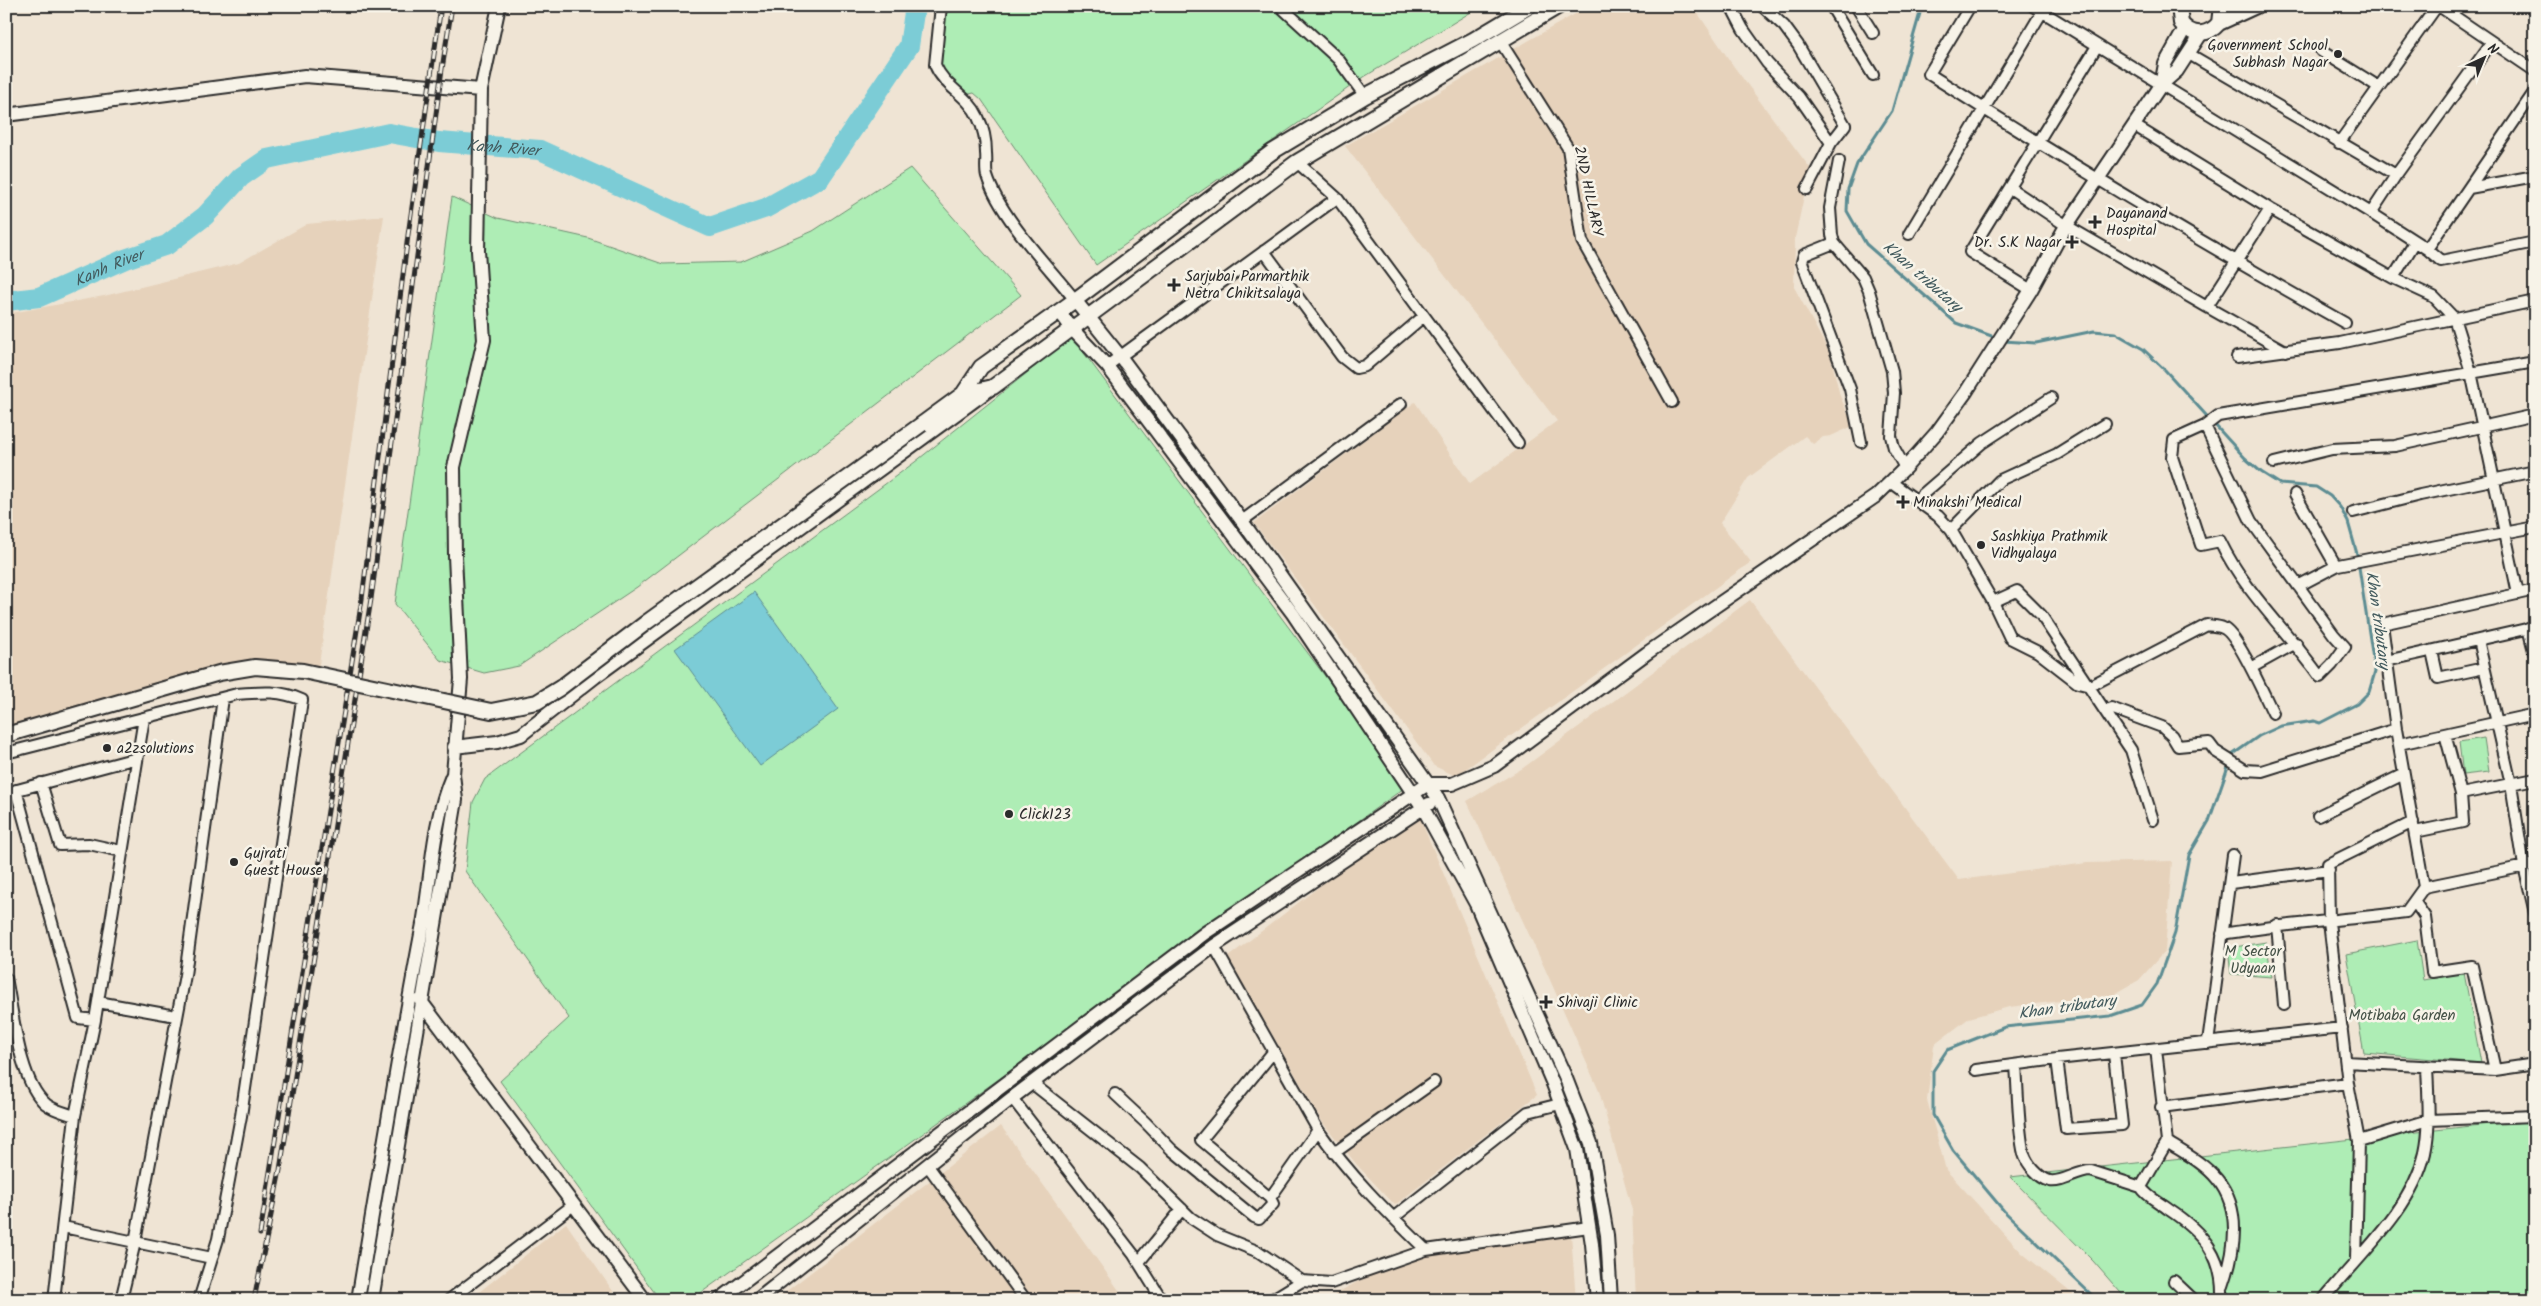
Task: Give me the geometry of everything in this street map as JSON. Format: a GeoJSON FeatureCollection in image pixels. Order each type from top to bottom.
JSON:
{"type":"FeatureCollection","features":[{"type":"Feature","properties":{"kind":"main road"},"geometry":{"type":"LineString","coordinates":[[6,734],[219,673],[254,667],[303,671],[491,711],[537,702],[560,688],[647,622],[963,394],[981,367],[1075,300],[1272,152],[1365,96],[1473,40],[1530,6]]}},
{"type":"Feature","properties":{"kind":"main road"},"geometry":{"type":"LineString","coordinates":[[963,394],[993,387],[1073,330],[1296,162],[1559,6]]}},
{"type":"Feature","properties":{"kind":"main road"},"geometry":{"type":"LineString","coordinates":[[2179,6],[2178,16],[2185,28],[2201,34],[2208,32],[2219,23],[2256,6]]}},
{"type":"Feature","properties":{"kind":"main road"},"geometry":{"type":"LineString","coordinates":[[2219,23],[2221,6]]}},
{"type":"Feature","properties":{"kind":"street"},"geometry":{"type":"LineString","coordinates":[[372,1300],[456,800],[453,774],[454,747],[461,678],[455,556],[454,467],[484,340],[478,251],[482,113],[480,90],[499,6]]}},
{"type":"Feature","properties":{"kind":"street"},"geometry":{"type":"LineString","coordinates":[[940,6],[935,65],[938,73],[953,90],[968,101],[977,115],[985,132],[986,175],[1002,206],[1120,356],[1242,521],[1438,798],[1565,1076],[1591,1143],[1607,1235],[1611,1300]]}},
{"type":"Feature","properties":{"kind":"street"},"geometry":{"type":"LineString","coordinates":[[1280,6],[1338,59],[1365,96]]}},
{"type":"Feature","properties":{"kind":"street"},"geometry":{"type":"LineString","coordinates":[[1731,6],[1743,29],[1767,64],[1799,97],[1831,143]]}},
{"type":"Feature","properties":{"kind":"street"},"geometry":{"type":"LineString","coordinates":[[1762,6],[1784,26],[1798,44],[1845,126],[1831,143],[1807,189]]}},
{"type":"Feature","properties":{"kind":"street"},"geometry":{"type":"LineString","coordinates":[[1831,6],[1873,74]]}},
{"type":"Feature","properties":{"kind":"street"},"geometry":{"type":"LineString","coordinates":[[1970,6],[1929,74],[2037,143],[2236,262],[2345,323]]}},
{"type":"Feature","properties":{"kind":"street"},"geometry":{"type":"LineString","coordinates":[[2033,6],[2371,213],[2428,249],[2441,261],[2535,242]]}},
{"type":"Feature","properties":{"kind":"street"},"geometry":{"type":"LineString","coordinates":[[2339,143],[2438,6],[2535,71]]}},
{"type":"Feature","properties":{"kind":"street"},"geometry":{"type":"LineString","coordinates":[[1857,7],[1873,33]]}},
{"type":"Feature","properties":{"kind":"street"},"geometry":{"type":"LineString","coordinates":[[1909,234],[2042,12]]}},
{"type":"Feature","properties":{"kind":"street"},"geometry":{"type":"LineString","coordinates":[[2162,85],[2165,64],[2185,28]]}},
{"type":"Feature","properties":{"kind":"street"},"geometry":{"type":"LineString","coordinates":[[757,1300],[1012,1098],[1214,946],[1438,798],[1452,784],[1494,766],[1513,754],[1647,653],[1876,496],[1906,468],[1937,432],[2031,290],[2067,226],[2162,85],[2177,71],[2201,34]]}},
{"type":"Feature","properties":{"kind":"street","name":"2ND HILLARY"},"geometry":{"type":"LineString","coordinates":[[1500,41],[1568,148],[1582,241],[1672,402]]}},
{"type":"Feature","properties":{"kind":"street"},"geometry":{"type":"LineString","coordinates":[[2371,213],[2396,175],[2492,42]]}},
{"type":"Feature","properties":{"kind":"street"},"geometry":{"type":"LineString","coordinates":[[2031,290],[1970,252],[2097,46]]}},
{"type":"Feature","properties":{"kind":"street"},"geometry":{"type":"LineString","coordinates":[[2321,52],[2379,87]]}},
{"type":"Feature","properties":{"kind":"street"},"geometry":{"type":"LineString","coordinates":[[2189,54],[2396,175]]}},
{"type":"Feature","properties":{"kind":"street"},"geometry":{"type":"LineString","coordinates":[[6,115],[305,76],[480,90]]}},
{"type":"Feature","properties":{"kind":"street"},"geometry":{"type":"LineString","coordinates":[[2428,249],[2534,92]]}},
{"type":"Feature","properties":{"kind":"street"},"geometry":{"type":"LineString","coordinates":[[2135,126],[2270,210],[2393,278],[2434,297],[2454,318],[2471,372],[2518,594]]}},
{"type":"Feature","properties":{"kind":"street"},"geometry":{"type":"LineString","coordinates":[[1839,161],[1830,208],[1830,226],[1834,243],[1863,277],[1869,291],[1892,371],[1894,393],[1891,436],[1894,448],[1906,468]]}},
{"type":"Feature","properties":{"kind":"street"},"geometry":{"type":"LineString","coordinates":[[1296,162],[1337,198],[1518,443]]}},
{"type":"Feature","properties":{"kind":"street"},"geometry":{"type":"LineString","coordinates":[[2469,188],[2535,176]]}},
{"type":"Feature","properties":{"kind":"street"},"geometry":{"type":"LineString","coordinates":[[2010,188],[2067,226],[2285,351]]}},
{"type":"Feature","properties":{"kind":"street"},"geometry":{"type":"LineString","coordinates":[[1107,366],[1337,198]]}},
{"type":"Feature","properties":{"kind":"street"},"geometry":{"type":"LineString","coordinates":[[2207,307],[2270,210]]}},
{"type":"Feature","properties":{"kind":"street"},"geometry":{"type":"LineString","coordinates":[[2393,278],[2415,242]]}},
{"type":"Feature","properties":{"kind":"street"},"geometry":{"type":"LineString","coordinates":[[1834,243],[1804,255],[1802,262],[1850,389],[1861,442]]}},
{"type":"Feature","properties":{"kind":"street"},"geometry":{"type":"LineString","coordinates":[[1264,252],[1342,357],[1356,368],[1365,366],[1424,316]]}},
{"type":"Feature","properties":{"kind":"street"},"geometry":{"type":"LineString","coordinates":[[2237,357],[2340,344],[2535,301]]}},
{"type":"Feature","properties":{"kind":"street"},"geometry":{"type":"LineString","coordinates":[[1059,311],[1073,330],[1107,366],[1293,614],[1422,808],[1476,904],[1577,1149],[1589,1227],[1597,1300]]}},
{"type":"Feature","properties":{"kind":"street"},"geometry":{"type":"LineString","coordinates":[[2209,423],[2251,520],[2298,586],[2345,646],[2332,665],[2320,677],[2296,644],[2266,613],[2229,560],[2220,541],[2201,545],[2172,457],[2174,440],[2209,423],[2471,372],[2535,362]]}},
{"type":"Feature","properties":{"kind":"street"},"geometry":{"type":"LineString","coordinates":[[454,747],[497,742],[521,735],[595,677],[993,387]]}},
{"type":"Feature","properties":{"kind":"street"},"geometry":{"type":"LineString","coordinates":[[1916,500],[1982,443],[2052,398]]}},
{"type":"Feature","properties":{"kind":"street"},"geometry":{"type":"LineString","coordinates":[[1242,521],[1401,404]]}},
{"type":"Feature","properties":{"kind":"street"},"geometry":{"type":"LineString","coordinates":[[2274,463],[2332,449],[2395,446],[2535,415]]}},
{"type":"Feature","properties":{"kind":"street"},"geometry":{"type":"LineString","coordinates":[[1951,530],[2000,480],[2057,454],[2105,424]]}},
{"type":"Feature","properties":{"kind":"street"},"geometry":{"type":"LineString","coordinates":[[2354,512],[2535,471]]}},
{"type":"Feature","properties":{"kind":"street"},"geometry":{"type":"LineString","coordinates":[[1891,482],[1938,516],[1951,530],[1993,602],[2010,638],[2038,652],[2078,683],[2090,686],[2207,625],[2224,628],[2231,636],[2251,668],[2274,712]]}},
{"type":"Feature","properties":{"kind":"street"},"geometry":{"type":"LineString","coordinates":[[2295,494],[2336,566]]}},
{"type":"Feature","properties":{"kind":"street"},"geometry":{"type":"LineString","coordinates":[[2298,586],[2336,566],[2535,528]]}},
{"type":"Feature","properties":{"kind":"street"},"geometry":{"type":"LineString","coordinates":[[2222,934],[2277,925],[2329,922],[2406,912],[2424,887],[2396,729],[2382,624],[2535,590]]}},
{"type":"Feature","properties":{"kind":"street"},"geometry":{"type":"LineString","coordinates":[[1993,602],[2017,591],[2042,615],[2107,710],[2131,750],[2153,820]]}},
{"type":"Feature","properties":{"kind":"street"},"geometry":{"type":"LineString","coordinates":[[2386,661],[2532,628],[2535,655]]}},
{"type":"Feature","properties":{"kind":"street"},"geometry":{"type":"LineString","coordinates":[[2478,640],[2511,784],[2524,866],[2535,913]]}},
{"type":"Feature","properties":{"kind":"street"},"geometry":{"type":"LineString","coordinates":[[2251,668],[2296,644]]}},
{"type":"Feature","properties":{"kind":"street"},"geometry":{"type":"LineString","coordinates":[[2432,651],[2438,678],[2484,668]]}},
{"type":"Feature","properties":{"kind":"street"},"geometry":{"type":"LineString","coordinates":[[6,753],[223,698],[266,691],[290,694],[302,700],[241,1116],[218,1239],[199,1300]]}},
{"type":"Feature","properties":{"kind":"street"},"geometry":{"type":"LineString","coordinates":[[121,1300],[135,1242],[185,975],[223,698]]}},
{"type":"Feature","properties":{"kind":"street"},"geometry":{"type":"LineString","coordinates":[[2107,710],[2111,708],[2162,727],[2172,736],[2178,746],[2209,743],[2215,751],[2245,770],[2262,772],[2396,729]]}},
{"type":"Feature","properties":{"kind":"street"},"geometry":{"type":"LineString","coordinates":[[2399,744],[2535,714]]}},
{"type":"Feature","properties":{"kind":"street"},"geometry":{"type":"LineString","coordinates":[[54,1300],[75,1116],[95,1020],[144,718]]}},
{"type":"Feature","properties":{"kind":"street"},"geometry":{"type":"LineString","coordinates":[[2356,1260],[2358,1141],[2348,1083],[2329,922],[2328,864],[2414,827],[2463,822],[2460,794],[2445,734]]}},
{"type":"Feature","properties":{"kind":"street"},"geometry":{"type":"LineString","coordinates":[[95,1020],[78,1018],[11,791],[137,758]]}},
{"type":"Feature","properties":{"kind":"street"},"geometry":{"type":"LineString","coordinates":[[358,1300],[442,801],[453,774]]}},
{"type":"Feature","properties":{"kind":"street"},"geometry":{"type":"LineString","coordinates":[[2318,816],[2404,774]]}},
{"type":"Feature","properties":{"kind":"street"},"geometry":{"type":"LineString","coordinates":[[2460,794],[2535,779]]}},
{"type":"Feature","properties":{"kind":"street"},"geometry":{"type":"LineString","coordinates":[[41,783],[60,845],[89,844],[122,851]]}},
{"type":"Feature","properties":{"kind":"street"},"geometry":{"type":"LineString","coordinates":[[718,1300],[1205,933],[1428,784],[1452,784]]}},
{"type":"Feature","properties":{"kind":"street"},"geometry":{"type":"LineString","coordinates":[[2208,1043],[2233,855]]}},
{"type":"Feature","properties":{"kind":"street"},"geometry":{"type":"LineString","coordinates":[[2424,887],[2535,864]]}},
{"type":"Feature","properties":{"kind":"street"},"geometry":{"type":"LineString","coordinates":[[2230,883],[2329,870]]}},
{"type":"Feature","properties":{"kind":"street"},"geometry":{"type":"LineString","coordinates":[[2414,902],[2425,917],[2432,972],[2472,966],[2495,1070]]}},
{"type":"Feature","properties":{"kind":"street"},"geometry":{"type":"LineString","coordinates":[[2277,925],[2284,1005]]}},
{"type":"Feature","properties":{"kind":"street"},"geometry":{"type":"LineString","coordinates":[[1214,946],[1318,1130],[1334,1153],[1367,1193],[1426,1250]]}},
{"type":"Feature","properties":{"kind":"street"},"geometry":{"type":"LineString","coordinates":[[6,978],[9,1010],[31,1085],[46,1104],[75,1116]]}},
{"type":"Feature","properties":{"kind":"street"},"geometry":{"type":"LineString","coordinates":[[410,992],[422,1002],[572,1206],[645,1300]]}},
{"type":"Feature","properties":{"kind":"street"},"geometry":{"type":"LineString","coordinates":[[98,1002],[176,1016]]}},
{"type":"Feature","properties":{"kind":"street"},"geometry":{"type":"LineString","coordinates":[[1976,1070],[2057,1058],[2114,1054],[2342,1028]]}},
{"type":"Feature","properties":{"kind":"street"},"geometry":{"type":"LineString","coordinates":[[2141,1187],[2167,1142],[2161,1107],[2156,1049]]}},
{"type":"Feature","properties":{"kind":"street"},"geometry":{"type":"LineString","coordinates":[[1115,1094],[1146,1122],[1172,1150],[1254,1217],[1259,1219],[1272,1207],[1273,1204],[1270,1198],[1201,1140],[1274,1051]]}},
{"type":"Feature","properties":{"kind":"street"},"geometry":{"type":"LineString","coordinates":[[2057,1058],[2066,1130],[2122,1126],[2114,1054]]}},
{"type":"Feature","properties":{"kind":"street"},"geometry":{"type":"LineString","coordinates":[[2346,1062],[2495,1070],[2535,1064]]}},
{"type":"Feature","properties":{"kind":"street"},"geometry":{"type":"LineString","coordinates":[[2016,1065],[2024,1154],[2035,1171],[2050,1181],[2091,1171],[2141,1187],[2150,1196],[2190,1223],[2204,1237],[2219,1268],[2222,1300]]}},
{"type":"Feature","properties":{"kind":"street"},"geometry":{"type":"LineString","coordinates":[[2323,1300],[2390,1220],[2412,1185],[2424,1156],[2429,1120],[2427,1066]]}},
{"type":"Feature","properties":{"kind":"street"},"geometry":{"type":"LineString","coordinates":[[1334,1153],[1434,1082]]}},
{"type":"Feature","properties":{"kind":"street"},"geometry":{"type":"LineString","coordinates":[[2161,1107],[2348,1083]]}},
{"type":"Feature","properties":{"kind":"street"},"geometry":{"type":"LineString","coordinates":[[1033,1084],[1140,1168],[1182,1210],[1217,1235],[1259,1252],[1302,1281],[1322,1284],[1338,1281],[1426,1250],[1589,1227]]}},
{"type":"Feature","properties":{"kind":"street"},"geometry":{"type":"LineString","coordinates":[[1012,1098],[1139,1262],[1162,1300]]}},
{"type":"Feature","properties":{"kind":"street"},"geometry":{"type":"LineString","coordinates":[[1393,1218],[1528,1112],[1560,1104]]}},
{"type":"Feature","properties":{"kind":"street"},"geometry":{"type":"LineString","coordinates":[[2358,1141],[2429,1120],[2535,1116]]}},
{"type":"Feature","properties":{"kind":"street"},"geometry":{"type":"LineString","coordinates":[[1270,1198],[1318,1130]]}},
{"type":"Feature","properties":{"kind":"street"},"geometry":{"type":"LineString","coordinates":[[2167,1142],[2204,1166],[2218,1179],[2226,1194],[2234,1233],[2230,1265],[2222,1286]]}},
{"type":"Feature","properties":{"kind":"street"},"geometry":{"type":"LineString","coordinates":[[928,1166],[1025,1299]]}},
{"type":"Feature","properties":{"kind":"street"},"geometry":{"type":"LineString","coordinates":[[1583,1187],[1598,1184]]}},
{"type":"Feature","properties":{"kind":"street"},"geometry":{"type":"LineString","coordinates":[[449,1300],[572,1206]]}},
{"type":"Feature","properties":{"kind":"street"},"geometry":{"type":"LineString","coordinates":[[1139,1262],[1182,1210]]}},
{"type":"Feature","properties":{"kind":"street"},"geometry":{"type":"LineString","coordinates":[[63,1228],[212,1258]]}},
{"type":"Feature","properties":{"kind":"street"},"geometry":{"type":"LineString","coordinates":[[1271,1300],[1302,1281]]}},
{"type":"Feature","properties":{"kind":"street"},"geometry":{"type":"LineString","coordinates":[[2174,1281],[2194,1300]]}},
{"type":"Feature","properties":{"kind":"shaded area"},"geometry":{"type":"Polygon","coordinates":[[[1589,6],[1693,6],[1732,64],[1810,168],[1795,238],[1794,287],[1830,354],[1840,396],[1853,426],[1831,436],[1823,437],[1813,444],[1805,436],[1748,478],[1720,523],[1751,562],[1456,776],[1434,766],[1254,523],[1415,402],[1470,484],[1557,421],[1345,146],[1589,6]]]}},
{"type":"Feature","properties":{"kind":"shaded area"},"geometry":{"type":"Polygon","coordinates":[[[384,216],[318,671],[282,663],[236,663],[6,727],[6,314],[104,296],[239,263],[307,224],[384,216]]]}},
{"type":"Feature","properties":{"kind":"shaded area"},"geometry":{"type":"Polygon","coordinates":[[[1750,600],[1959,880],[2087,863],[2172,861],[2165,951],[2139,980],[2113,995],[2009,1007],[1969,1018],[1934,1045],[1927,1100],[1946,1170],[2022,1253],[2080,1300],[1636,1300],[1632,1210],[1599,1091],[1467,801],[1523,768],[1750,600]]]}},
{"type":"Feature","properties":{"kind":"shaded area"},"geometry":{"type":"Polygon","coordinates":[[[1417,811],[1537,1095],[1395,1205],[1357,1165],[1323,1123],[1228,957],[1417,811]]]}},
{"type":"Feature","properties":{"kind":"shaded area"},"geometry":{"type":"Polygon","coordinates":[[[1001,1126],[1126,1300],[775,1300],[1001,1126]]]}},
{"type":"Feature","properties":{"kind":"shaded area"},"geometry":{"type":"Polygon","coordinates":[[[566,1223],[619,1300],[469,1300],[566,1223]]]}},
{"type":"Feature","properties":{"kind":"shaded area"},"geometry":{"type":"Polygon","coordinates":[[[1571,1234],[1576,1300],[1334,1300],[1335,1294],[1416,1250],[1571,1234]]]}},
{"type":"Feature","properties":{"kind":"green space"},"geometry":{"type":"Polygon","coordinates":[[[941,6],[1481,6],[1364,77],[1096,265],[981,99],[974,93],[965,95],[938,78],[941,6]]]}},
{"type":"Feature","properties":{"kind":"green space"},"geometry":{"type":"Polygon","coordinates":[[[910,168],[1021,295],[637,587],[519,666],[484,673],[440,660],[395,604],[452,197],[498,218],[588,238],[663,264],[741,262],[813,231],[910,168]]]}},
{"type":"Feature","properties":{"kind":"green space"},"geometry":{"type":"Polygon","coordinates":[[[1072,337],[1407,786],[691,1300],[660,1300],[500,1081],[569,1018],[465,871],[473,802],[485,779],[915,462],[1072,337]]]}},
{"type":"Feature","properties":{"kind":"green space"},"geometry":{"type":"Polygon","coordinates":[[[2484,738],[2489,772],[2463,775],[2459,742],[2484,738]]]}},
{"type":"Feature","properties":{"kind":"green space","name":"Motibaba Garden"},"geometry":{"type":"Polygon","coordinates":[[[2417,940],[2423,980],[2464,973],[2481,1063],[2364,1053],[2346,954],[2417,940]]]}},
{"type":"Feature","properties":{"kind":"green space","name":"M Sector Udyaan"},"geometry":{"type":"Polygon","coordinates":[[[2266,942],[2272,977],[2231,974],[2228,948],[2266,942]]]}},
{"type":"Feature","properties":{"kind":"green space"},"geometry":{"type":"Polygon","coordinates":[[[2535,1119],[2535,1300],[2127,1300],[2093,1261],[2010,1177],[2535,1119]]]}},
{"type":"Feature","properties":{"kind":"water"},"geometry":{"type":"Polygon","coordinates":[[[754,592],[838,709],[760,766],[675,649],[754,592]]]}},
{"type":"Feature","properties":{"kind":"waterway","name":"Kanh River"},"geometry":{"type":"LineString","coordinates":[[6,301],[39,297],[125,259],[167,245],[205,216],[241,177],[267,159],[389,133],[439,142],[540,150],[710,227],[766,208],[820,178],[909,46],[915,6]]}},
{"type":"Feature","properties":{"kind":"waterway","name":"Khan tributary"},"geometry":{"type":"LineString","coordinates":[[1922,6],[1892,111],[1857,164],[1848,189],[1847,211],[1866,244],[1956,323],[1997,338]]}},
{"type":"Feature","properties":{"kind":"waterway","name":"Khan tributary"},"geometry":{"type":"LineString","coordinates":[[2003,341],[2036,343],[2094,331],[2115,333],[2143,349],[2165,370],[2245,458],[2261,472],[2280,484],[2316,487],[2330,496],[2340,507],[2348,522],[2357,554],[2375,672],[2369,692],[2357,704],[2320,723],[2314,721],[2281,726],[2259,736],[2232,755],[2209,821],[2189,855],[2175,933],[2157,984],[2142,1005],[2110,1016],[2005,1027],[1947,1050],[1933,1071],[1933,1115],[1953,1150],[2004,1211],[2097,1300]]}},
{"type":"Feature","properties":{"kind":"railway"},"geometry":{"type":"LineString","coordinates":[[260,1234],[362,599],[408,235],[441,6]]}},
{"type":"Feature","properties":{"kind":"railway"},"geometry":{"type":"LineString","coordinates":[[254,1300],[280,1170],[371,599],[452,6]]}},
{"type":"Feature","properties":{"kind":"place","name":"Government School Subhash Nagar"},"geometry":{"type":"Point","coordinates":[2338,54]}},
{"type":"Feature","properties":{"kind":"place","name":"Dayanand Hospital"},"geometry":{"type":"Point","coordinates":[2095,222]}},
{"type":"Feature","properties":{"kind":"place","name":"Dr. S.K Nagar"},"geometry":{"type":"Point","coordinates":[2072,242]}},
{"type":"Feature","properties":{"kind":"place","name":"Sarjubai Parmarthik Netra Chikitsalaya"},"geometry":{"type":"Point","coordinates":[1174,285]}},
{"type":"Feature","properties":{"kind":"place","name":"Minakshi Medical"},"geometry":{"type":"Point","coordinates":[1903,502]}},
{"type":"Feature","properties":{"kind":"place","name":"Sashkiya Prathmik Vidhyalaya"},"geometry":{"type":"Point","coordinates":[1981,545]}},
{"type":"Feature","properties":{"kind":"place","name":"a2zsolutions"},"geometry":{"type":"Point","coordinates":[107,748]}},
{"type":"Feature","properties":{"kind":"place","name":"Click123"},"geometry":{"type":"Point","coordinates":[1009,814]}},
{"type":"Feature","properties":{"kind":"place","name":"Gujrati Guest House"},"geometry":{"type":"Point","coordinates":[234,862]}},
{"type":"Feature","properties":{"kind":"place","name":"Shivaji Clinic"},"geometry":{"type":"Point","coordinates":[1546,1002]}}]}
